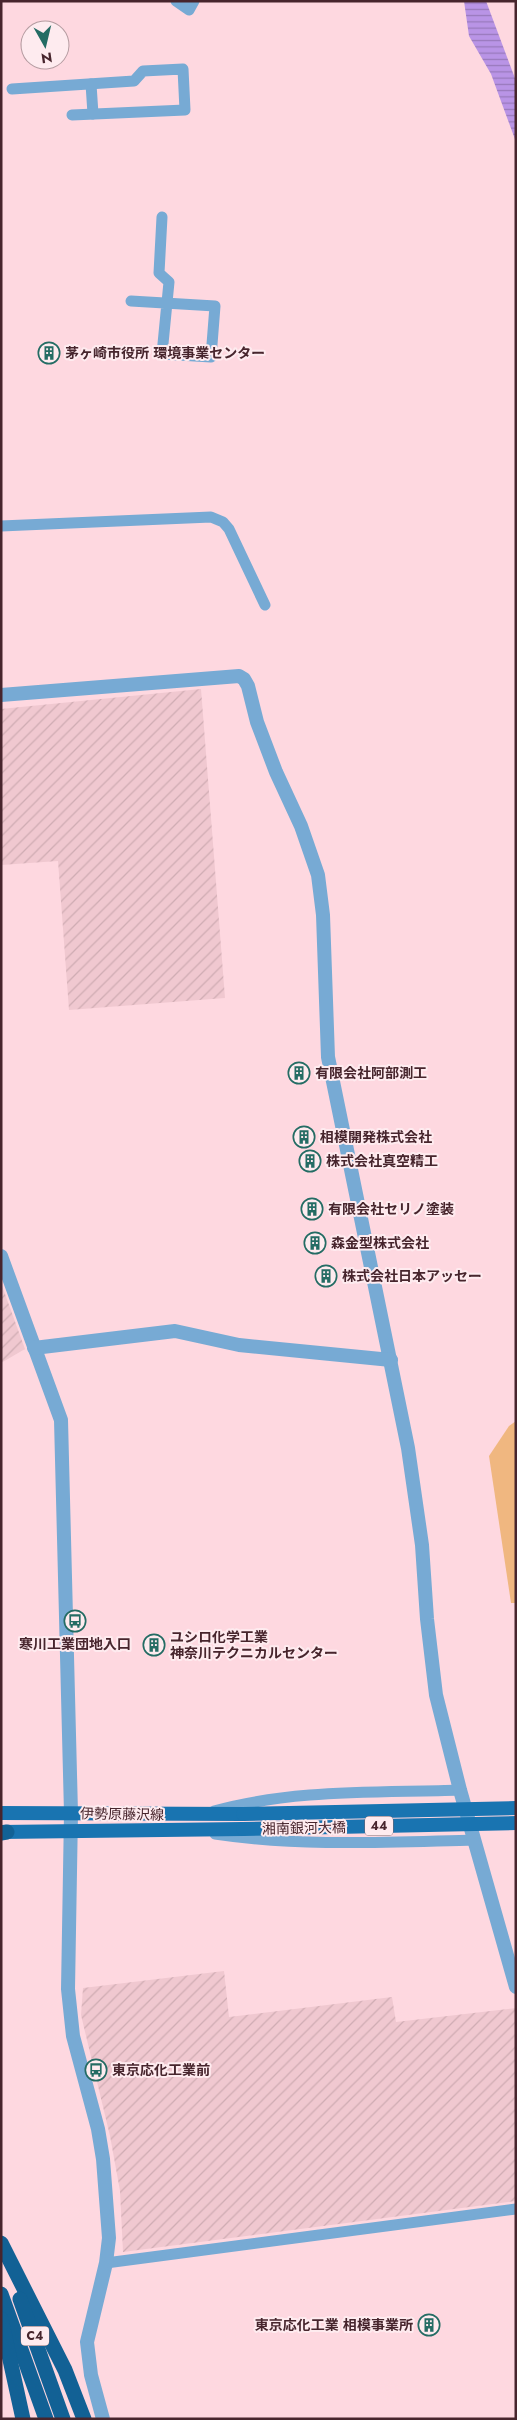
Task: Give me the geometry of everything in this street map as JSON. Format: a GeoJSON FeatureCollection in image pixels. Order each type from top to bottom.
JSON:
{"type":"FeatureCollection","features":[{"type":"Feature","properties":{"kind":"highway"},"geometry":{"type":"LineString","coordinates":[[1,2243],[65,2370],[84,2416]]}},
{"type":"Feature","properties":{"kind":"highway","name":"C4"},"geometry":{"type":"LineString","coordinates":[[1,2254],[37,2342],[63,2419]]}},
{"type":"Feature","properties":{"kind":"highway","name":"C4"},"geometry":{"type":"LineString","coordinates":[[1,2294],[46,2419]]}},
{"type":"Feature","properties":{"kind":"highway"},"geometry":{"type":"LineString","coordinates":[[1,2319],[23,2419]]}},
{"type":"Feature","properties":{"kind":"main road","name":"湘南銀河大橋"},"geometry":{"type":"LineString","coordinates":[[243,1814],[516,1808]]}},
{"type":"Feature","properties":{"kind":"main road","name":"伊勢原藤沢線"},"geometry":{"type":"LineString","coordinates":[[1,1814],[243,1814]]}},
{"type":"Feature","properties":{"kind":"main road","name":"湘南銀河大橋"},"geometry":{"type":"LineString","coordinates":[[243,1829],[516,1823]]}},
{"type":"Feature","properties":{"kind":"main road","name":"伊勢原藤沢線"},"geometry":{"type":"LineString","coordinates":[[3,1832],[243,1829]]}},
{"type":"Feature","properties":{"kind":"street"},"geometry":{"type":"LineString","coordinates":[[176,1],[189,10],[194,1]]}},
{"type":"Feature","properties":{"kind":"street"},"geometry":{"type":"LineString","coordinates":[[12,89],[134,81],[143,71],[183,69],[185,110],[72,115]]}},
{"type":"Feature","properties":{"kind":"street"},"geometry":{"type":"LineString","coordinates":[[91,84],[93,114]]}},
{"type":"Feature","properties":{"kind":"street"},"geometry":{"type":"LineString","coordinates":[[131,301],[167,303],[215,306],[211,357],[162,354],[167,303],[169,282],[160,273],[162,217]]}},
{"type":"Feature","properties":{"kind":"street"},"geometry":{"type":"LineString","coordinates":[[1,526],[29,523],[211,517],[223,522],[228,529],[265,605]]}},
{"type":"Feature","properties":{"kind":"street"},"geometry":{"type":"LineString","coordinates":[[1,695],[239,676],[248,686],[257,722],[276,772],[301,826],[318,875],[323,916],[328,1056],[408,1448],[422,1545],[427,1619],[436,1695],[460,1790],[516,1987]]}},
{"type":"Feature","properties":{"kind":"street"},"geometry":{"type":"LineString","coordinates":[[1,1256],[60,1420],[71,1813],[68,1989],[73,2036],[98,2129],[103,2159],[109,2238],[106,2263],[87,2342],[91,2375],[103,2419]]}},
{"type":"Feature","properties":{"kind":"street"},"geometry":{"type":"LineString","coordinates":[[34,1348],[153,1332],[175,1331],[239,1345],[390,1360]]}},
{"type":"Feature","properties":{"kind":"street"},"geometry":{"type":"LineString","coordinates":[[198,1815],[243,1803],[312,1796],[460,1790]]}},
{"type":"Feature","properties":{"kind":"street"},"geometry":{"type":"LineString","coordinates":[[192,1830],[252,1839],[338,1844],[475,1840]]}},
{"type":"Feature","properties":{"kind":"street"},"geometry":{"type":"LineString","coordinates":[[106,2263],[516,2209]]}},
{"type":"Feature","properties":{"kind":"shaded area"},"geometry":{"type":"Polygon","coordinates":[[[464,1],[486,1],[516,81],[516,142],[491,74],[469,36],[464,1]]]}},
{"type":"Feature","properties":{"kind":"shaded area"},"geometry":{"type":"Polygon","coordinates":[[[201,689],[225,998],[69,1010],[58,861],[1,865],[1,709],[201,689]]]}},
{"type":"Feature","properties":{"kind":"shaded area"},"geometry":{"type":"Polygon","coordinates":[[[1,1283],[25,1349],[1,1363],[1,1283]]]}},
{"type":"Feature","properties":{"kind":"shaded area"},"geometry":{"type":"Polygon","coordinates":[[[516,1421],[516,1603],[511,1603],[489,1456],[509,1426],[516,1421]]]}},
{"type":"Feature","properties":{"kind":"shaded area"},"geometry":{"type":"Polygon","coordinates":[[[224,1971],[229,2017],[392,1997],[396,2022],[516,2008],[516,2201],[123,2252],[120,2191],[110,2136],[81,2015],[83,1988],[224,1971]]]}},
{"type":"Feature","properties":{"kind":"place","name":"茅ヶ崎市役所 環境事業センター"},"geometry":{"type":"Point","coordinates":[49,353]}},
{"type":"Feature","properties":{"kind":"place","name":"有限会社阿部測工"},"geometry":{"type":"Point","coordinates":[299,1073]}},
{"type":"Feature","properties":{"kind":"place","name":"相模開発株式会社"},"geometry":{"type":"Point","coordinates":[304,1137]}},
{"type":"Feature","properties":{"kind":"place","name":"株式会社真空精工"},"geometry":{"type":"Point","coordinates":[310,1161]}},
{"type":"Feature","properties":{"kind":"place","name":"有限会社セリノ塗装"},"geometry":{"type":"Point","coordinates":[312,1209]}},
{"type":"Feature","properties":{"kind":"place","name":"森金型株式会社"},"geometry":{"type":"Point","coordinates":[315,1243]}},
{"type":"Feature","properties":{"kind":"place","name":"株式会社日本アッセー"},"geometry":{"type":"Point","coordinates":[326,1276]}},
{"type":"Feature","properties":{"kind":"place","name":"寒川工業団地入口"},"geometry":{"type":"Point","coordinates":[75,1621]}},
{"type":"Feature","properties":{"kind":"place","name":"ユシロ化学工業 神奈川テクニカルセンター"},"geometry":{"type":"Point","coordinates":[154,1645]}},
{"type":"Feature","properties":{"kind":"place","name":"東京応化工業前"},"geometry":{"type":"Point","coordinates":[96,2070]}},
{"type":"Feature","properties":{"kind":"place","name":"東京応化工業 相模事業所"},"geometry":{"type":"Point","coordinates":[429,2325]}}]}
